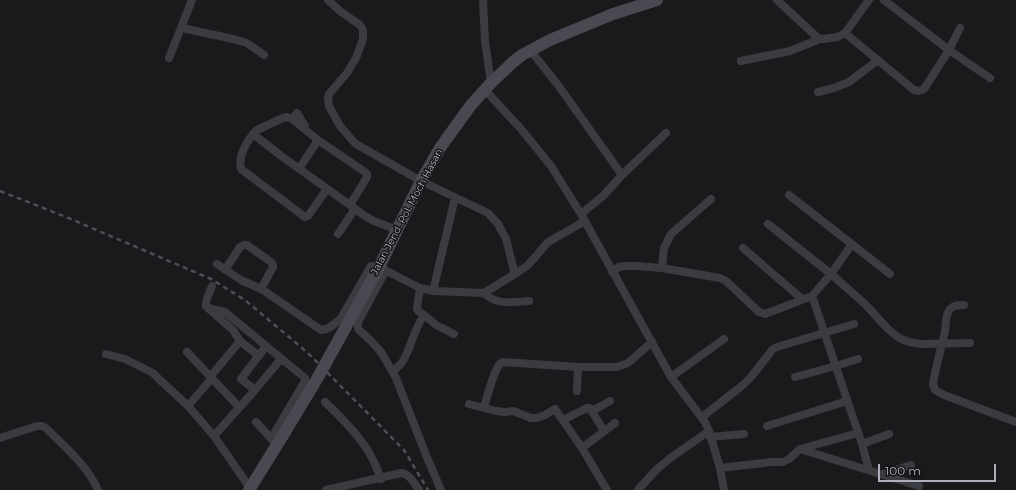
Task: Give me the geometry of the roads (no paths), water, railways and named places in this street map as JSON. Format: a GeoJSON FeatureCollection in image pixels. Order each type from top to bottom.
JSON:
{"type":"FeatureCollection","features":[{"type":"Feature","properties":{"kind":"main road","name":"Jalan Jend. Pol. Moch Hasan"},"geometry":{"type":"LineString","coordinates":[[250,489],[279,438],[317,379],[332,350],[383,268],[397,230],[421,181],[440,148],[471,105],[513,62],[530,50],[564,33],[613,14],[657,0]]}},
{"type":"Feature","properties":{"kind":"street"},"geometry":{"type":"LineString","coordinates":[[169,58],[192,0]]}},
{"type":"Feature","properties":{"kind":"street"},"geometry":{"type":"LineString","coordinates":[[328,0],[360,25],[363,30],[363,38],[356,58],[347,73],[329,94],[328,98],[329,106],[340,126],[356,144],[421,181],[488,213],[498,224],[506,239],[515,274]]}},
{"type":"Feature","properties":{"kind":"street"},"geometry":{"type":"LineString","coordinates":[[483,0],[488,87],[551,166],[583,218],[671,377],[705,422],[720,468],[722,489]]}},
{"type":"Feature","properties":{"kind":"street"},"geometry":{"type":"LineString","coordinates":[[777,0],[820,39]]}},
{"type":"Feature","properties":{"kind":"street"},"geometry":{"type":"LineString","coordinates":[[741,61],[790,51],[820,39],[837,37],[845,33],[870,0]]}},
{"type":"Feature","properties":{"kind":"street"},"geometry":{"type":"LineString","coordinates":[[884,0],[949,50],[990,78]]}},
{"type":"Feature","properties":{"kind":"street"},"geometry":{"type":"LineString","coordinates":[[182,28],[233,39],[247,44],[264,55]]}},
{"type":"Feature","properties":{"kind":"street"},"geometry":{"type":"LineString","coordinates":[[845,33],[914,90],[919,91],[924,89],[949,50],[960,28]]}},
{"type":"Feature","properties":{"kind":"street"},"geometry":{"type":"LineString","coordinates":[[530,50],[558,85],[622,175]]}},
{"type":"Feature","properties":{"kind":"street"},"geometry":{"type":"LineString","coordinates":[[818,92],[850,82],[878,60]]}},
{"type":"Feature","properties":{"kind":"street"},"geometry":{"type":"LineString","coordinates":[[327,189],[308,216],[305,217],[241,169],[240,163],[244,147],[257,130],[287,117],[292,119],[318,140],[365,172],[367,177],[338,234]]}},
{"type":"Feature","properties":{"kind":"street"},"geometry":{"type":"LineString","coordinates":[[217,264],[241,280],[261,289],[322,330],[327,330],[341,318],[370,266],[383,268],[420,288],[433,291],[484,293],[527,266],[546,244],[583,218],[622,175],[666,133]]}},
{"type":"Feature","properties":{"kind":"street"},"geometry":{"type":"LineString","coordinates":[[253,134],[365,216],[397,230]]}},
{"type":"Feature","properties":{"kind":"street"},"geometry":{"type":"LineString","coordinates":[[299,169],[318,140]]}},
{"type":"Feature","properties":{"kind":"street"},"geometry":{"type":"LineString","coordinates":[[789,195],[890,274]]}},
{"type":"Feature","properties":{"kind":"street"},"geometry":{"type":"LineString","coordinates":[[433,291],[455,198]]}},
{"type":"Feature","properties":{"kind":"street"},"geometry":{"type":"LineString","coordinates":[[662,268],[664,248],[671,234],[711,199]]}},
{"type":"Feature","properties":{"kind":"street"},"geometry":{"type":"LineString","coordinates":[[768,224],[831,274],[869,308],[888,329],[899,338],[909,342],[922,344],[970,343]]}},
{"type":"Feature","properties":{"kind":"street"},"geometry":{"type":"LineString","coordinates":[[612,272],[626,266],[662,268],[724,280],[762,314],[766,314],[812,296],[831,274],[852,244]]}},
{"type":"Feature","properties":{"kind":"street"},"geometry":{"type":"LineString","coordinates":[[226,270],[240,247],[247,245],[273,265],[261,289]]}},
{"type":"Feature","properties":{"kind":"street"},"geometry":{"type":"LineString","coordinates":[[743,248],[802,299]]}},
{"type":"Feature","properties":{"kind":"street"},"geometry":{"type":"LineString","coordinates":[[383,268],[357,327],[381,352],[393,371],[441,490]]}},
{"type":"Feature","properties":{"kind":"street"},"geometry":{"type":"LineString","coordinates":[[212,286],[206,299],[206,306],[233,330],[240,341],[259,356]]}},
{"type":"Feature","properties":{"kind":"street"},"geometry":{"type":"LineString","coordinates":[[420,288],[417,308],[418,311],[436,325],[454,334]]}},
{"type":"Feature","properties":{"kind":"street"},"geometry":{"type":"LineString","coordinates":[[484,293],[490,299],[503,303],[529,302]]}},
{"type":"Feature","properties":{"kind":"street"},"geometry":{"type":"LineString","coordinates":[[812,296],[862,444],[869,470]]}},
{"type":"Feature","properties":{"kind":"street"},"geometry":{"type":"LineString","coordinates":[[964,305],[953,307],[948,313],[933,384],[935,390],[944,395],[1016,422]]}},
{"type":"Feature","properties":{"kind":"street"},"geometry":{"type":"LineString","coordinates":[[206,306],[225,312],[304,378],[305,381],[276,432],[279,438]]}},
{"type":"Feature","properties":{"kind":"street"},"geometry":{"type":"LineString","coordinates":[[393,371],[403,361],[416,328],[424,315]]}},
{"type":"Feature","properties":{"kind":"street"},"geometry":{"type":"LineString","coordinates":[[702,417],[744,385],[773,349],[824,332],[854,324]]}},
{"type":"Feature","properties":{"kind":"street"},"geometry":{"type":"LineString","coordinates":[[671,377],[724,339]]}},
{"type":"Feature","properties":{"kind":"street"},"geometry":{"type":"LineString","coordinates":[[188,406],[240,341]]}},
{"type":"Feature","properties":{"kind":"street"},"geometry":{"type":"LineString","coordinates":[[484,408],[498,366],[502,362],[578,367],[617,367],[628,363],[652,342]]}},
{"type":"Feature","properties":{"kind":"street"},"geometry":{"type":"LineString","coordinates":[[255,390],[238,377],[259,356],[266,346]]}},
{"type":"Feature","properties":{"kind":"street"},"geometry":{"type":"LineString","coordinates":[[187,352],[239,407]]}},
{"type":"Feature","properties":{"kind":"street"},"geometry":{"type":"LineString","coordinates":[[106,354],[126,359],[153,373],[188,406],[214,436],[250,489]]}},
{"type":"Feature","properties":{"kind":"street"},"geometry":{"type":"LineString","coordinates":[[214,436],[281,358]]}},
{"type":"Feature","properties":{"kind":"street"},"geometry":{"type":"LineString","coordinates":[[795,377],[858,359]]}},
{"type":"Feature","properties":{"kind":"street"},"geometry":{"type":"LineString","coordinates":[[577,391],[578,367]]}},
{"type":"Feature","properties":{"kind":"street"},"geometry":{"type":"LineString","coordinates":[[562,420],[587,408],[590,408],[591,410],[610,401]]}},
{"type":"Feature","properties":{"kind":"street"},"geometry":{"type":"LineString","coordinates":[[767,426],[847,401]]}},
{"type":"Feature","properties":{"kind":"street"},"geometry":{"type":"LineString","coordinates":[[325,402],[345,421],[372,456],[381,479]]}},
{"type":"Feature","properties":{"kind":"street"},"geometry":{"type":"LineString","coordinates":[[469,404],[496,411],[513,411],[531,418],[545,415],[555,409],[582,448],[607,490]]}},
{"type":"Feature","properties":{"kind":"street"},"geometry":{"type":"LineString","coordinates":[[591,410],[604,431]]}},
{"type":"Feature","properties":{"kind":"street"},"geometry":{"type":"LineString","coordinates":[[256,422],[279,438]]}},
{"type":"Feature","properties":{"kind":"street"},"geometry":{"type":"LineString","coordinates":[[582,448],[615,423]]}},
{"type":"Feature","properties":{"kind":"street"},"geometry":{"type":"LineString","coordinates":[[0,438],[37,426],[46,428],[78,460],[91,477],[98,490]]}},
{"type":"Feature","properties":{"kind":"street"},"geometry":{"type":"LineString","coordinates":[[720,468],[783,462],[789,459],[800,449],[858,432]]}},
{"type":"Feature","properties":{"kind":"street"},"geometry":{"type":"LineString","coordinates":[[638,490],[656,470],[669,459],[710,434],[744,434]]}},
{"type":"Feature","properties":{"kind":"street"},"geometry":{"type":"LineString","coordinates":[[862,444],[889,434]]}},
{"type":"Feature","properties":{"kind":"street"},"geometry":{"type":"LineString","coordinates":[[800,449],[919,486]]}},
{"type":"Feature","properties":{"kind":"street"},"geometry":{"type":"LineString","coordinates":[[883,474],[911,465]]}},
{"type":"Feature","properties":{"kind":"street"},"geometry":{"type":"LineString","coordinates":[[326,490],[342,488],[401,473],[409,476],[419,490]]}},
{"type":"Feature","properties":{"kind":"railway"},"geometry":{"type":"LineString","coordinates":[[0,191],[66,217],[211,279],[245,300],[308,353],[404,450],[428,490]]}}]}
